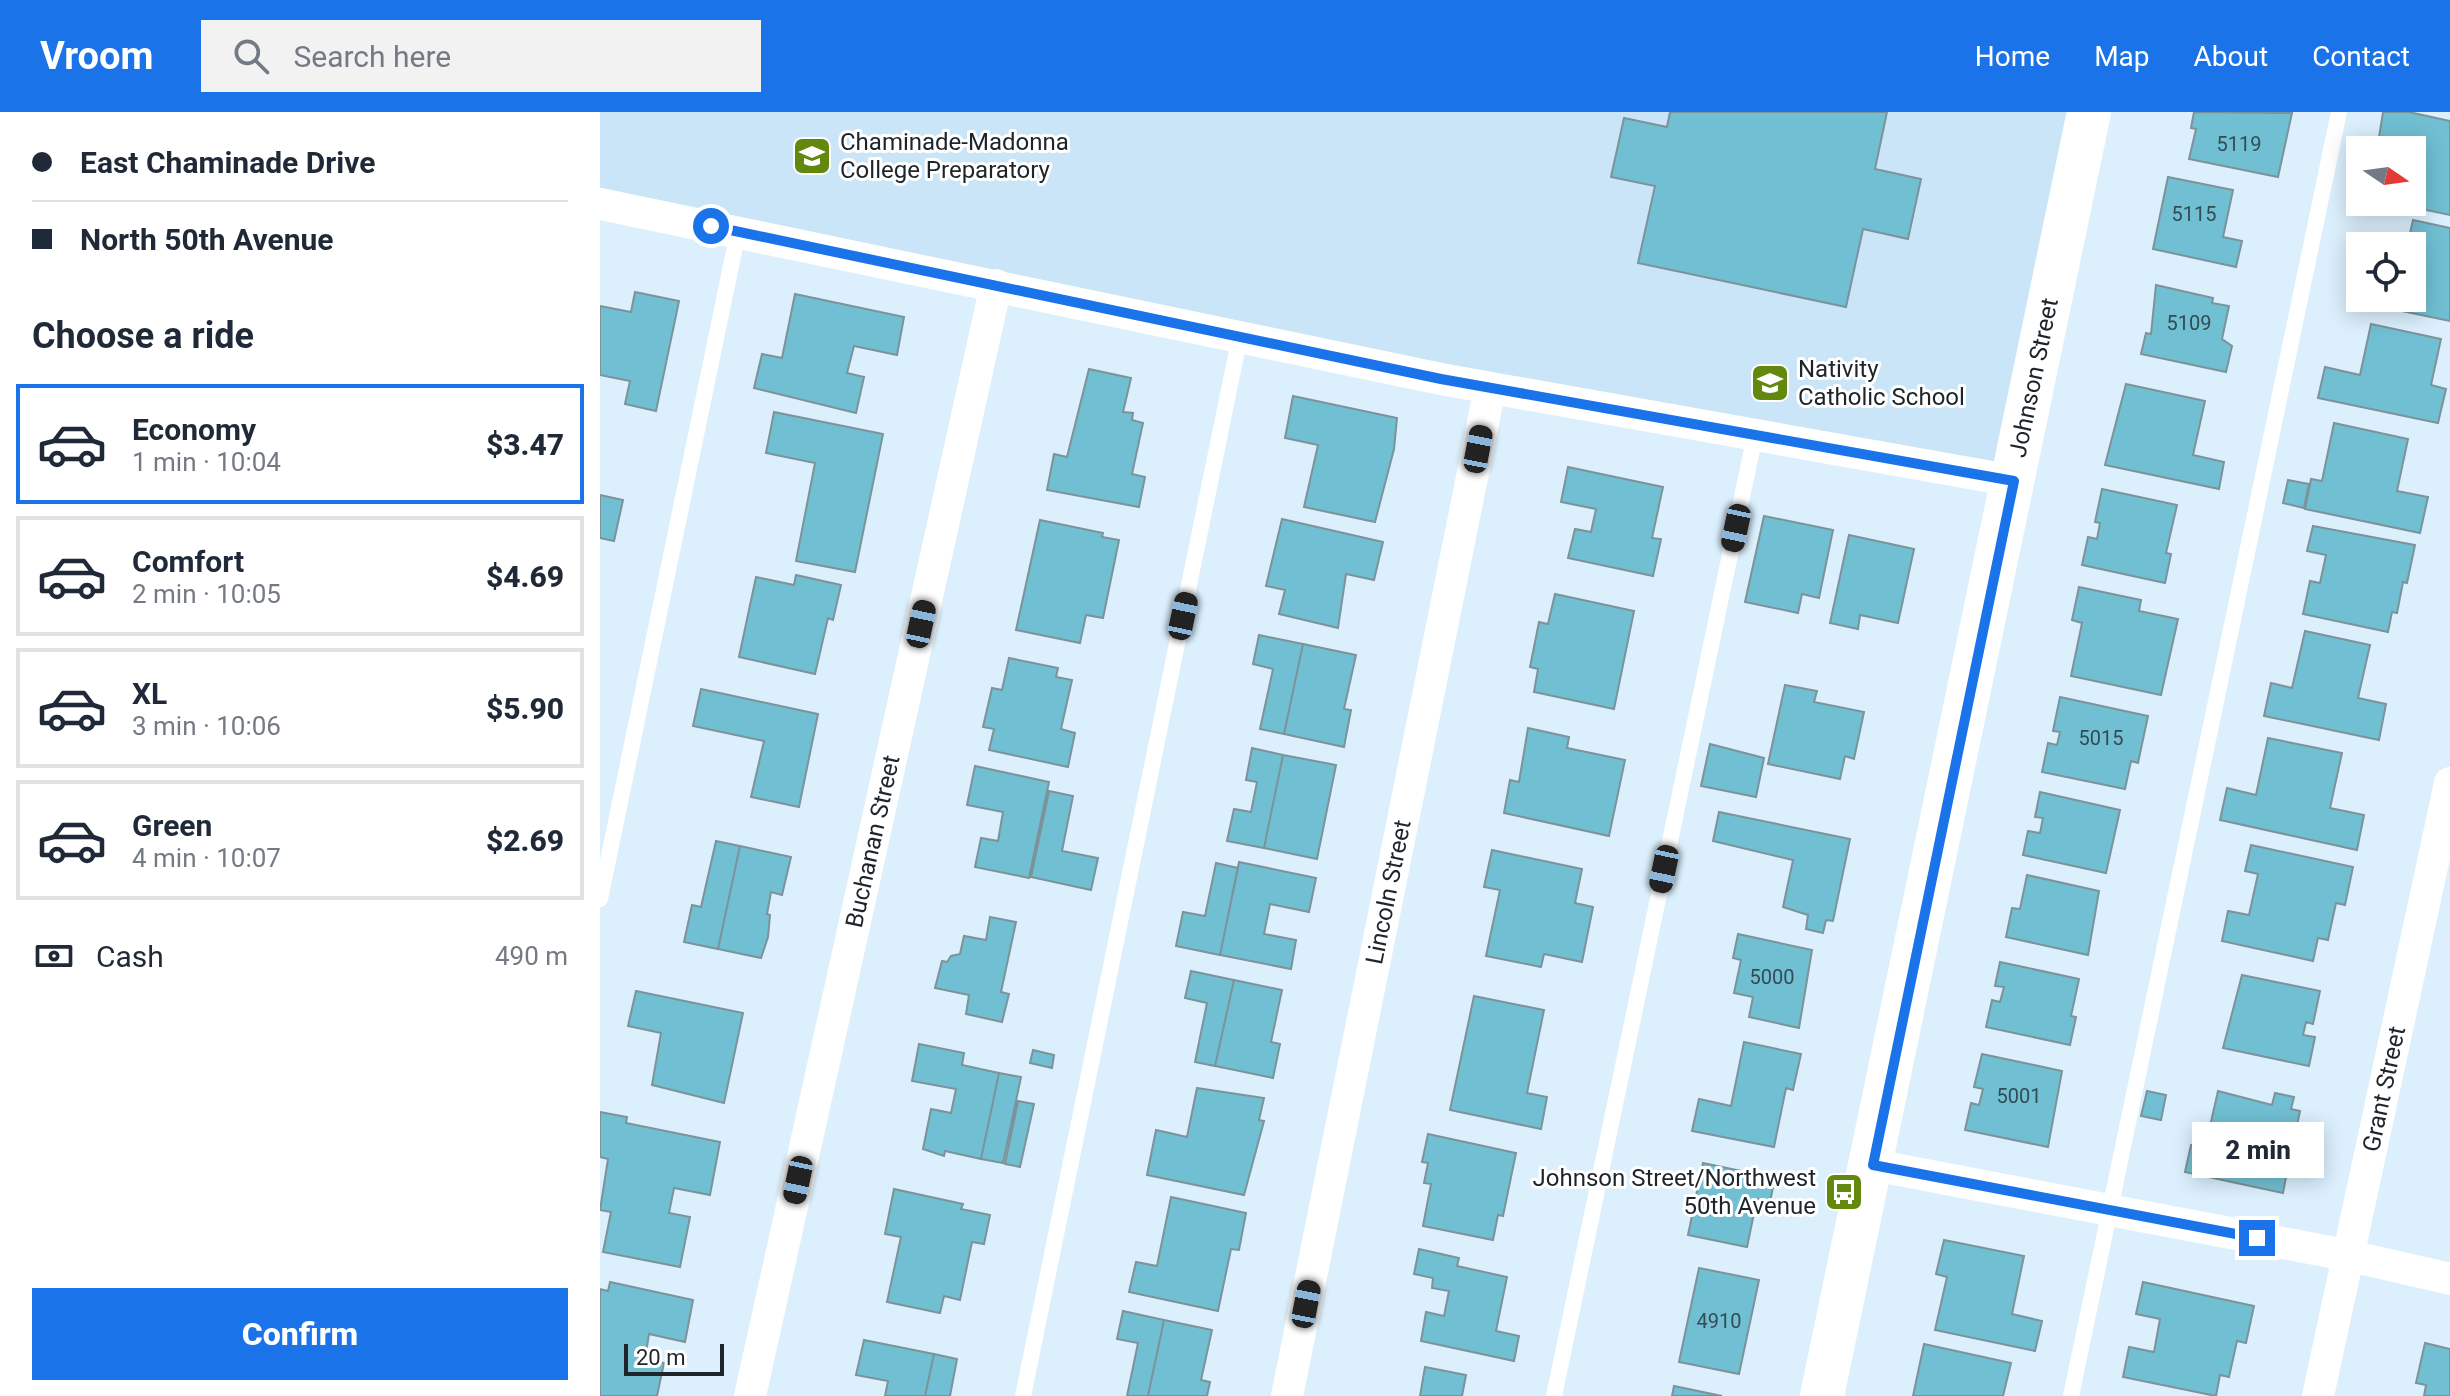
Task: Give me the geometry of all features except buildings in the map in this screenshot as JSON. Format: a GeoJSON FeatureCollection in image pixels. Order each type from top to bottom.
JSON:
{"type":"FeatureCollection","features":[{"type":"Feature","properties":{"kind":"street","name":"Johnson Street"},"geometry":{"type":"LineString","coordinates":[[1822,1396],[1873,1165],[2089,112]]}},
{"type":"Feature","properties":{"kind":"street"},"geometry":{"type":"LineString","coordinates":[[600,204],[1490,388],[2014,481]]}},
{"type":"Feature","properties":{"kind":"street","name":"Buchanan Street"},"geometry":{"type":"LineString","coordinates":[[750,1396],[996,285]]}},
{"type":"Feature","properties":{"kind":"street","name":"Lincoln Street"},"geometry":{"type":"LineString","coordinates":[[1287,1396],[1490,388]]}},
{"type":"Feature","properties":{"kind":"street","name":"Grant Street"},"geometry":{"type":"LineString","coordinates":[[2318,1396],[2450,783]]}},
{"type":"Feature","properties":{"kind":"street"},"geometry":{"type":"LineString","coordinates":[[1873,1165],[2346,1255],[2450,1279]]}},
{"type":"Feature","properties":{"kind":"lane"},"geometry":{"type":"LineString","coordinates":[[2071,1396],[2339,112]]}},
{"type":"Feature","properties":{"kind":"lane"},"geometry":{"type":"LineString","coordinates":[[600,899],[738,232]]}},
{"type":"Feature","properties":{"kind":"lane"},"geometry":{"type":"LineString","coordinates":[[1023,1396],[1240,336]]}},
{"type":"Feature","properties":{"kind":"lane"},"geometry":{"type":"LineString","coordinates":[[1554,1396],[1755,435]]}},
{"type":"Feature","properties":{"kind":"shaded area","name":"Nativity Catholic School"},"geometry":{"type":"Polygon","coordinates":[[[600,112],[2089,112],[2014,481],[600,201],[600,112]]]}},
{"type":"Feature","properties":{"kind":"place","name":"Chaminade-Madonna College Preparatory"},"geometry":{"type":"Point","coordinates":[812,156]}},
{"type":"Feature","properties":{"kind":"place","name":"Nativity Catholic School"},"geometry":{"type":"Point","coordinates":[1770,383]}},
{"type":"Feature","properties":{"kind":"place","name":"Johnson Street/Northwest 50th Avenue"},"geometry":{"type":"Point","coordinates":[1844,1192]}},
{"type":"Feature","properties":{"kind":"route"},"geometry":{"type":"LineString","coordinates":[[711,226],[1441,379],[2014,481],[1873,1165],[2257,1238]]}}]}
